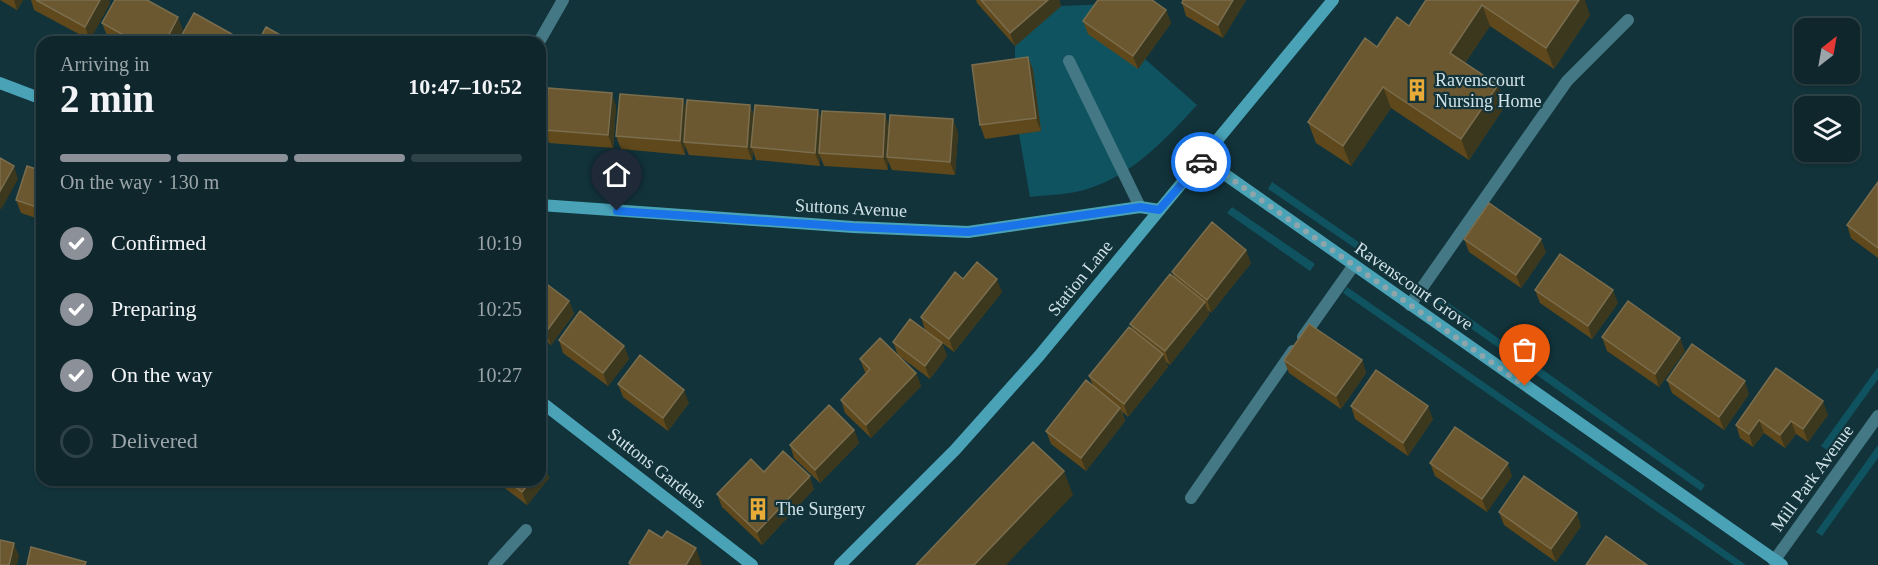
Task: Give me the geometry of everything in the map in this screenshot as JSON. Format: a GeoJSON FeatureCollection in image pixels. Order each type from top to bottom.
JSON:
{"type":"FeatureCollection","features":[{"type":"Feature","properties":{"kind":"street"},"geometry":{"type":"LineString","coordinates":[[542,36],[563,0]]}},
{"type":"Feature","properties":{"kind":"street","name":"Station Lane"},"geometry":{"type":"LineString","coordinates":[[840,565],[955,450],[1032,365],[1333,0]]}},
{"type":"Feature","properties":{"kind":"street"},"geometry":{"type":"LineString","coordinates":[[1410,305],[1567,81],[1628,20]]}},
{"type":"Feature","properties":{"kind":"street"},"geometry":{"type":"LineString","coordinates":[[1070,61],[1140,207]]}},
{"type":"Feature","properties":{"kind":"street"},"geometry":{"type":"LineString","coordinates":[[0,83],[36,97]]}},
{"type":"Feature","properties":{"kind":"street","name":"Ravenscourt Grove"},"geometry":{"type":"LineString","coordinates":[[1203,159],[1778,563]]}},
{"type":"Feature","properties":{"kind":"street","name":"Suttons Avenue"},"geometry":{"type":"LineString","coordinates":[[546,205],[853,227],[968,232],[1140,207],[1159,210]]}},
{"type":"Feature","properties":{"kind":"street"},"geometry":{"type":"LineString","coordinates":[[1191,498],[1354,265]]}},
{"type":"Feature","properties":{"kind":"street","name":"Suttons Gardens"},"geometry":{"type":"LineString","coordinates":[[546,406],[752,565]]}},
{"type":"Feature","properties":{"kind":"street","name":"Mill Park Avenue"},"geometry":{"type":"LineString","coordinates":[[1778,563],[1878,416]]}},
{"type":"Feature","properties":{"kind":"street"},"geometry":{"type":"LineString","coordinates":[[494,565],[526,530]]}},
{"type":"Feature","properties":{"kind":"shaded area"},"geometry":{"type":"Polygon","coordinates":[[[1109,4],[1138,69],[1145,59],[1197,105],[1158,145],[1114,178],[1080,191],[1030,197],[1019,134],[1040,131],[1015,73],[1015,46],[1061,6],[1109,4]]]}},
{"type":"Feature","properties":{"kind":"shaded area"},"geometry":{"type":"Polygon","coordinates":[[[1272,182],[1403,273],[1399,278],[1268,189],[1272,182]]]}},
{"type":"Feature","properties":{"kind":"shaded area"},"geometry":{"type":"Polygon","coordinates":[[[1232,207],[1315,264],[1310,271],[1227,213],[1232,207]]]}},
{"type":"Feature","properties":{"kind":"shaded area"},"geometry":{"type":"Polygon","coordinates":[[[1347,287],[1746,565],[1734,565],[1343,293],[1347,287]]]}},
{"type":"Feature","properties":{"kind":"shaded area"},"geometry":{"type":"Polygon","coordinates":[[[1440,297],[1705,485],[1701,491],[1435,303],[1440,297]]]}},
{"type":"Feature","properties":{"kind":"shaded area"},"geometry":{"type":"Polygon","coordinates":[[[1878,367],[1878,379],[1827,450],[1821,446],[1878,367]]]}},
{"type":"Feature","properties":{"kind":"shaded area"},"geometry":{"type":"Polygon","coordinates":[[[1878,445],[1878,458],[1822,536],[1816,532],[1878,445]]]}},
{"type":"Feature","properties":{"kind":"building"},"geometry":{"type":"Polygon","coordinates":[[[36,0],[100,0],[85,27],[36,0]]]}},
{"type":"Feature","properties":{"kind":"building"},"geometry":{"type":"Polygon","coordinates":[[[115,0],[147,0],[178,17],[168,36],[125,36],[102,23],[115,0]]]}},
{"type":"Feature","properties":{"kind":"building"},"geometry":{"type":"Polygon","coordinates":[[[981,0],[1048,0],[1010,33],[981,0]]]}},
{"type":"Feature","properties":{"kind":"building"},"geometry":{"type":"Polygon","coordinates":[[[1098,0],[1152,0],[1166,10],[1133,56],[1083,21],[1098,0]]]}},
{"type":"Feature","properties":{"kind":"building"},"geometry":{"type":"Polygon","coordinates":[[[1183,0],[1233,0],[1218,25],[1182,3],[1183,0]]]}},
{"type":"Feature","properties":{"kind":"building","name":"Ravenscourt Nursing Home"},"geometry":{"type":"Polygon","coordinates":[[[1426,0],[1579,0],[1546,48],[1482,5],[1450,53],[1498,85],[1461,139],[1383,87],[1343,146],[1308,122],[1365,38],[1377,47],[1397,17],[1409,26],[1426,0]]]}},
{"type":"Feature","properties":{"kind":"building"},"geometry":{"type":"Polygon","coordinates":[[[194,13],[235,36],[181,36],[194,13]]]}},
{"type":"Feature","properties":{"kind":"building"},"geometry":{"type":"Polygon","coordinates":[[[266,27],[282,36],[261,36],[266,27]]]}},
{"type":"Feature","properties":{"kind":"building"},"geometry":{"type":"Polygon","coordinates":[[[1028,57],[1036,118],[980,125],[972,65],[1028,57]]]}},
{"type":"Feature","properties":{"kind":"building"},"geometry":{"type":"Polygon","coordinates":[[[548,88],[612,93],[608,135],[546,130],[548,88]]]}},
{"type":"Feature","properties":{"kind":"building"},"geometry":{"type":"Polygon","coordinates":[[[620,94],[683,99],[680,141],[616,136],[620,94]]]}},
{"type":"Feature","properties":{"kind":"building"},"geometry":{"type":"Polygon","coordinates":[[[687,100],[750,105],[747,147],[684,142],[687,100]]]}},
{"type":"Feature","properties":{"kind":"building"},"geometry":{"type":"Polygon","coordinates":[[[755,105],[818,110],[815,153],[751,147],[755,105]]]}},
{"type":"Feature","properties":{"kind":"building"},"geometry":{"type":"Polygon","coordinates":[[[822,111],[885,114],[883,157],[819,153],[822,111]]]}},
{"type":"Feature","properties":{"kind":"building"},"geometry":{"type":"Polygon","coordinates":[[[890,115],[953,119],[950,162],[887,157],[890,115]]]}},
{"type":"Feature","properties":{"kind":"building"},"geometry":{"type":"Polygon","coordinates":[[[0,158],[14,166],[0,191],[0,158]]]}},
{"type":"Feature","properties":{"kind":"building"},"geometry":{"type":"Polygon","coordinates":[[[27,166],[36,169],[36,207],[16,200],[27,166]]]}},
{"type":"Feature","properties":{"kind":"building"},"geometry":{"type":"Polygon","coordinates":[[[1878,182],[1878,248],[1847,225],[1878,182]]]}},
{"type":"Feature","properties":{"kind":"building"},"geometry":{"type":"Polygon","coordinates":[[[1489,203],[1541,239],[1516,275],[1464,239],[1489,203]]]}},
{"type":"Feature","properties":{"kind":"building"},"geometry":{"type":"Polygon","coordinates":[[[1212,222],[1246,250],[1207,300],[1172,272],[1212,222]]]}},
{"type":"Feature","properties":{"kind":"building"},"geometry":{"type":"Polygon","coordinates":[[[1560,254],[1613,290],[1588,326],[1535,290],[1560,254]]]}},
{"type":"Feature","properties":{"kind":"building"},"geometry":{"type":"Polygon","coordinates":[[[977,262],[997,279],[949,339],[921,317],[955,272],[963,279],[977,262]]]}},
{"type":"Feature","properties":{"kind":"building"},"geometry":{"type":"Polygon","coordinates":[[[1170,274],[1205,302],[1165,351],[1130,324],[1170,274]]]}},
{"type":"Feature","properties":{"kind":"building"},"geometry":{"type":"Polygon","coordinates":[[[546,284],[569,301],[546,332],[546,284]]]}},
{"type":"Feature","properties":{"kind":"building"},"geometry":{"type":"Polygon","coordinates":[[[1628,301],[1680,338],[1655,374],[1602,337],[1628,301]]]}},
{"type":"Feature","properties":{"kind":"building"},"geometry":{"type":"Polygon","coordinates":[[[580,311],[624,346],[603,373],[559,340],[580,311]]]}},
{"type":"Feature","properties":{"kind":"building"},"geometry":{"type":"Polygon","coordinates":[[[910,319],[942,343],[925,366],[893,342],[910,319]]]}},
{"type":"Feature","properties":{"kind":"building"},"geometry":{"type":"Polygon","coordinates":[[[1309,324],[1362,360],[1336,396],[1284,360],[1309,324]]]}},
{"type":"Feature","properties":{"kind":"building"},"geometry":{"type":"Polygon","coordinates":[[[1129,327],[1163,354],[1124,404],[1089,376],[1129,327]]]}},
{"type":"Feature","properties":{"kind":"building"},"geometry":{"type":"Polygon","coordinates":[[[880,338],[916,373],[866,425],[841,400],[870,369],[860,359],[880,338]]]}},
{"type":"Feature","properties":{"kind":"building"},"geometry":{"type":"Polygon","coordinates":[[[1692,344],[1745,381],[1719,417],[1667,380],[1692,344]]]}},
{"type":"Feature","properties":{"kind":"building"},"geometry":{"type":"Polygon","coordinates":[[[640,355],[684,390],[663,418],[618,384],[640,355]]]}},
{"type":"Feature","properties":{"kind":"building"},"geometry":{"type":"Polygon","coordinates":[[[1776,368],[1823,401],[1803,429],[1791,421],[1780,435],[1759,420],[1749,434],[1736,425],[1776,368]]]}},
{"type":"Feature","properties":{"kind":"building"},"geometry":{"type":"Polygon","coordinates":[[[1376,370],[1428,406],[1403,443],[1351,406],[1376,370]]]}},
{"type":"Feature","properties":{"kind":"building"},"geometry":{"type":"Polygon","coordinates":[[[1086,380],[1120,408],[1081,458],[1046,431],[1086,380]]]}},
{"type":"Feature","properties":{"kind":"building"},"geometry":{"type":"Polygon","coordinates":[[[829,405],[854,430],[815,470],[790,445],[829,405]]]}},
{"type":"Feature","properties":{"kind":"building"},"geometry":{"type":"Polygon","coordinates":[[[1455,427],[1508,463],[1482,499],[1430,463],[1455,427]]]}},
{"type":"Feature","properties":{"kind":"building"},"geometry":{"type":"Polygon","coordinates":[[[1033,442],[1064,471],[974,565],[916,565],[1033,442]]]}},
{"type":"Feature","properties":{"kind":"building"},"geometry":{"type":"Polygon","coordinates":[[[783,451],[810,476],[757,532],[717,494],[751,459],[764,472],[783,451]]]}},
{"type":"Feature","properties":{"kind":"building"},"geometry":{"type":"Polygon","coordinates":[[[1524,476],[1577,513],[1551,549],[1499,512],[1524,476]]]}},
{"type":"Feature","properties":{"kind":"building"},"geometry":{"type":"Polygon","coordinates":[[[514,486],[527,486],[522,492],[514,486]]]}},
{"type":"Feature","properties":{"kind":"building"},"geometry":{"type":"Polygon","coordinates":[[[649,530],[662,538],[667,531],[696,548],[686,565],[631,565],[629,563],[649,530]]]}},
{"type":"Feature","properties":{"kind":"building"},"geometry":{"type":"Polygon","coordinates":[[[1606,536],[1647,565],[1586,565],[1606,536]]]}},
{"type":"Feature","properties":{"kind":"building"},"geometry":{"type":"Polygon","coordinates":[[[0,540],[14,543],[9,565],[0,565],[0,540]]]}},
{"type":"Feature","properties":{"kind":"building"},"geometry":{"type":"Polygon","coordinates":[[[31,547],[86,562],[85,565],[27,565],[31,547]]]}},
{"type":"Feature","properties":{"kind":"way so far"},"geometry":{"type":"LineString","coordinates":[[1201,162],[1203,159],[1525,386]]}},
{"type":"Feature","properties":{"kind":"place","name":"Ravenscourt Nursing Home"},"geometry":{"type":"Point","coordinates":[1417,90]}},
{"type":"Feature","properties":{"kind":"place","name":"The Surgery"},"geometry":{"type":"Point","coordinates":[758,509]}},
{"type":"Feature","properties":{"kind":"route"},"geometry":{"type":"LineString","coordinates":[[617,211],[853,227],[968,232],[1140,207],[1159,210],[1201,162]]}}]}
